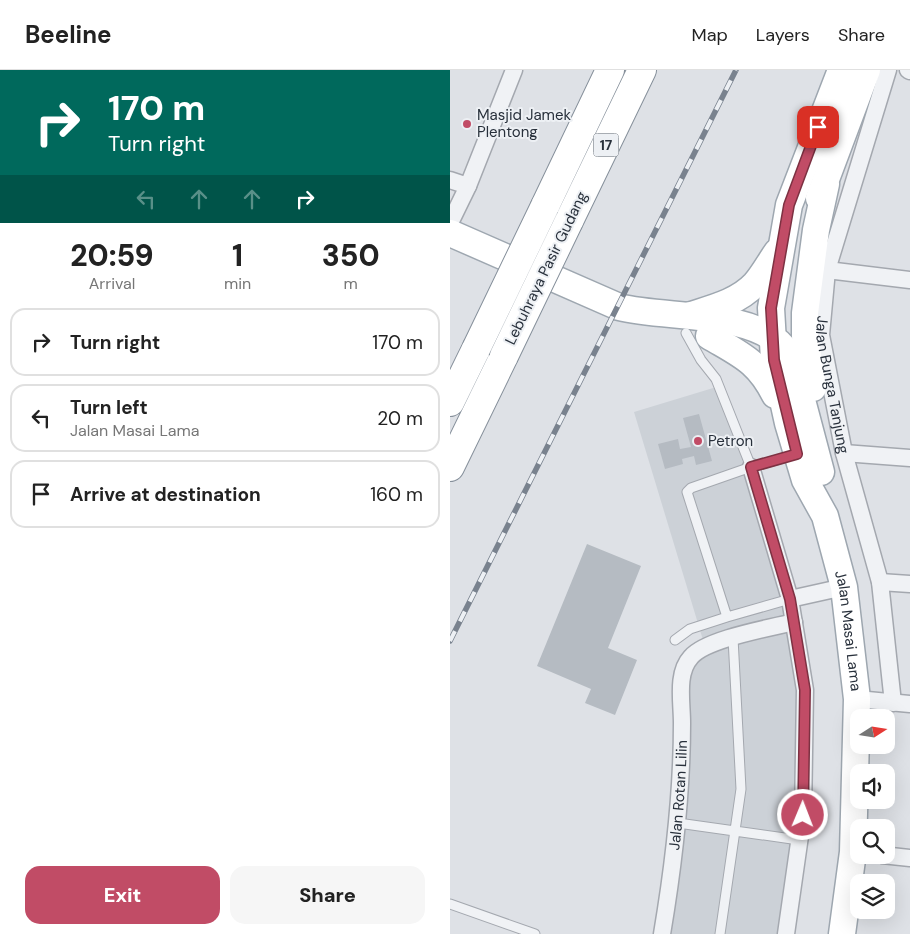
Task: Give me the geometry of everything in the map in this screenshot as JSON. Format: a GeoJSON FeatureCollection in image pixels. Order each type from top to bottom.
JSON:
{"type":"FeatureCollection","features":[{"type":"Feature","properties":{"kind":"highway","name":"Lebuhraya Pasir Gudang"},"geometry":{"type":"LineString","coordinates":[[450,402],[610,70]]}},
{"type":"Feature","properties":{"kind":"highway","name":"Lebuhraya Pasir Gudang"},"geometry":{"type":"LineString","coordinates":[[450,467],[642,70]]}},
{"type":"Feature","properties":{"kind":"main road","name":"Jalan Masai Lama"},"geometry":{"type":"LineString","coordinates":[[841,70],[789,205],[771,308],[774,360],[788,423],[805,480],[825,516],[844,587],[857,700],[856,819]]}},
{"type":"Feature","properties":{"kind":"main road"},"geometry":{"type":"LineString","coordinates":[[772,338],[782,324],[787,310],[794,266],[807,224],[826,184],[867,70]]}},
{"type":"Feature","properties":{"kind":"main road"},"geometry":{"type":"LineString","coordinates":[[825,516],[821,472],[822,437],[805,336],[805,313],[816,230],[826,184]]}},
{"type":"Feature","properties":{"kind":"main road"},"geometry":{"type":"LineString","coordinates":[[450,233],[619,307],[695,328],[755,364],[767,379],[788,423]]}},
{"type":"Feature","properties":{"kind":"main road"},"geometry":{"type":"LineString","coordinates":[[695,328],[721,306],[755,284],[781,246]]}},
{"type":"Feature","properties":{"kind":"main road"},"geometry":{"type":"LineString","coordinates":[[695,328],[753,328],[772,338],[785,349],[793,366],[821,472]]}},
{"type":"Feature","properties":{"kind":"main road","name":"Jalan Masai Lama"},"geometry":{"type":"LineString","coordinates":[[842,934],[854,864]]}},
{"type":"Feature","properties":{"kind":"street"},"geometry":{"type":"LineString","coordinates":[[450,223],[468,186],[514,70]]}},
{"type":"Feature","properties":{"kind":"street","name":"Jalan Bunga Tanjung"},"geometry":{"type":"LineString","coordinates":[[888,70],[826,270],[821,335],[844,453],[880,582],[893,703]]}},
{"type":"Feature","properties":{"kind":"street"},"geometry":{"type":"LineString","coordinates":[[450,180],[468,186]]}},
{"type":"Feature","properties":{"kind":"street"},"geometry":{"type":"LineString","coordinates":[[826,270],[910,280]]}},
{"type":"Feature","properties":{"kind":"street"},"geometry":{"type":"LineString","coordinates":[[844,453],[910,458]]}},
{"type":"Feature","properties":{"kind":"street"},"geometry":{"type":"LineString","coordinates":[[751,467],[790,599],[805,690],[803,815],[786,934]]}},
{"type":"Feature","properties":{"kind":"street"},"geometry":{"type":"LineString","coordinates":[[880,582],[910,584]]}},
{"type":"Feature","properties":{"kind":"street"},"geometry":{"type":"LineString","coordinates":[[790,599],[844,587]]}},
{"type":"Feature","properties":{"kind":"street"},"geometry":{"type":"LineString","coordinates":[[733,638],[794,622]]}},
{"type":"Feature","properties":{"kind":"street","name":"Jalan Rotan Lilin"},"geometry":{"type":"LineString","coordinates":[[662,934],[674,868],[682,780],[682,674],[690,657],[703,646],[733,638]]}},
{"type":"Feature","properties":{"kind":"street"},"geometry":{"type":"LineString","coordinates":[[857,700],[910,704]]}},
{"type":"Feature","properties":{"kind":"street"},"geometry":{"type":"LineString","coordinates":[[895,856],[910,858]]}},
{"type":"Feature","properties":{"kind":"lane"},"geometry":{"type":"LineString","coordinates":[[695,328],[701,360],[716,379],[751,467]]}},
{"type":"Feature","properties":{"kind":"lane"},"geometry":{"type":"LineString","coordinates":[[727,617],[687,492],[691,488],[751,467],[797,454]]}},
{"type":"Feature","properties":{"kind":"lane"},"geometry":{"type":"LineString","coordinates":[[675,640],[690,629],[790,599]]}},
{"type":"Feature","properties":{"kind":"lane"},"geometry":{"type":"LineString","coordinates":[[720,934],[736,831],[741,770],[733,638]]}},
{"type":"Feature","properties":{"kind":"lane"},"geometry":{"type":"LineString","coordinates":[[678,823],[799,840]]}},
{"type":"Feature","properties":{"kind":"lane"},"geometry":{"type":"LineString","coordinates":[[450,904],[534,934]]}},
{"type":"Feature","properties":{"kind":"shaded area"},"geometry":{"type":"Polygon","coordinates":[[[723,385],[758,473],[811,692],[792,934],[657,934],[677,779],[676,674],[703,640],[634,412],[723,385]]]}},
{"type":"Feature","properties":{"kind":"building","name":"Petron"},"geometry":{"type":"Polygon","coordinates":[[[699,414],[712,461],[696,465],[694,456],[682,459],[683,464],[665,469],[658,444],[678,439],[680,449],[691,447],[683,418],[699,414]]]}},
{"type":"Feature","properties":{"kind":"building"},"geometry":{"type":"Polygon","coordinates":[[[587,544],[641,566],[608,648],[637,660],[615,715],[585,703],[591,689],[537,666],[587,544]]]}},
{"type":"Feature","properties":{"kind":"railway"},"geometry":{"type":"LineString","coordinates":[[450,641],[736,70]]}},
{"type":"Feature","properties":{"kind":"place","name":"Masjid Jamek Plentong"},"geometry":{"type":"Point","coordinates":[467,124]}},
{"type":"Feature","properties":{"kind":"place","name":"Petron"},"geometry":{"type":"Point","coordinates":[698,441]}},
{"type":"Feature","properties":{"kind":"route"},"geometry":{"type":"LineString","coordinates":[[803,815],[805,690],[790,599],[751,467],[797,454],[774,360],[771,308],[789,205],[818,127]]}}]}
